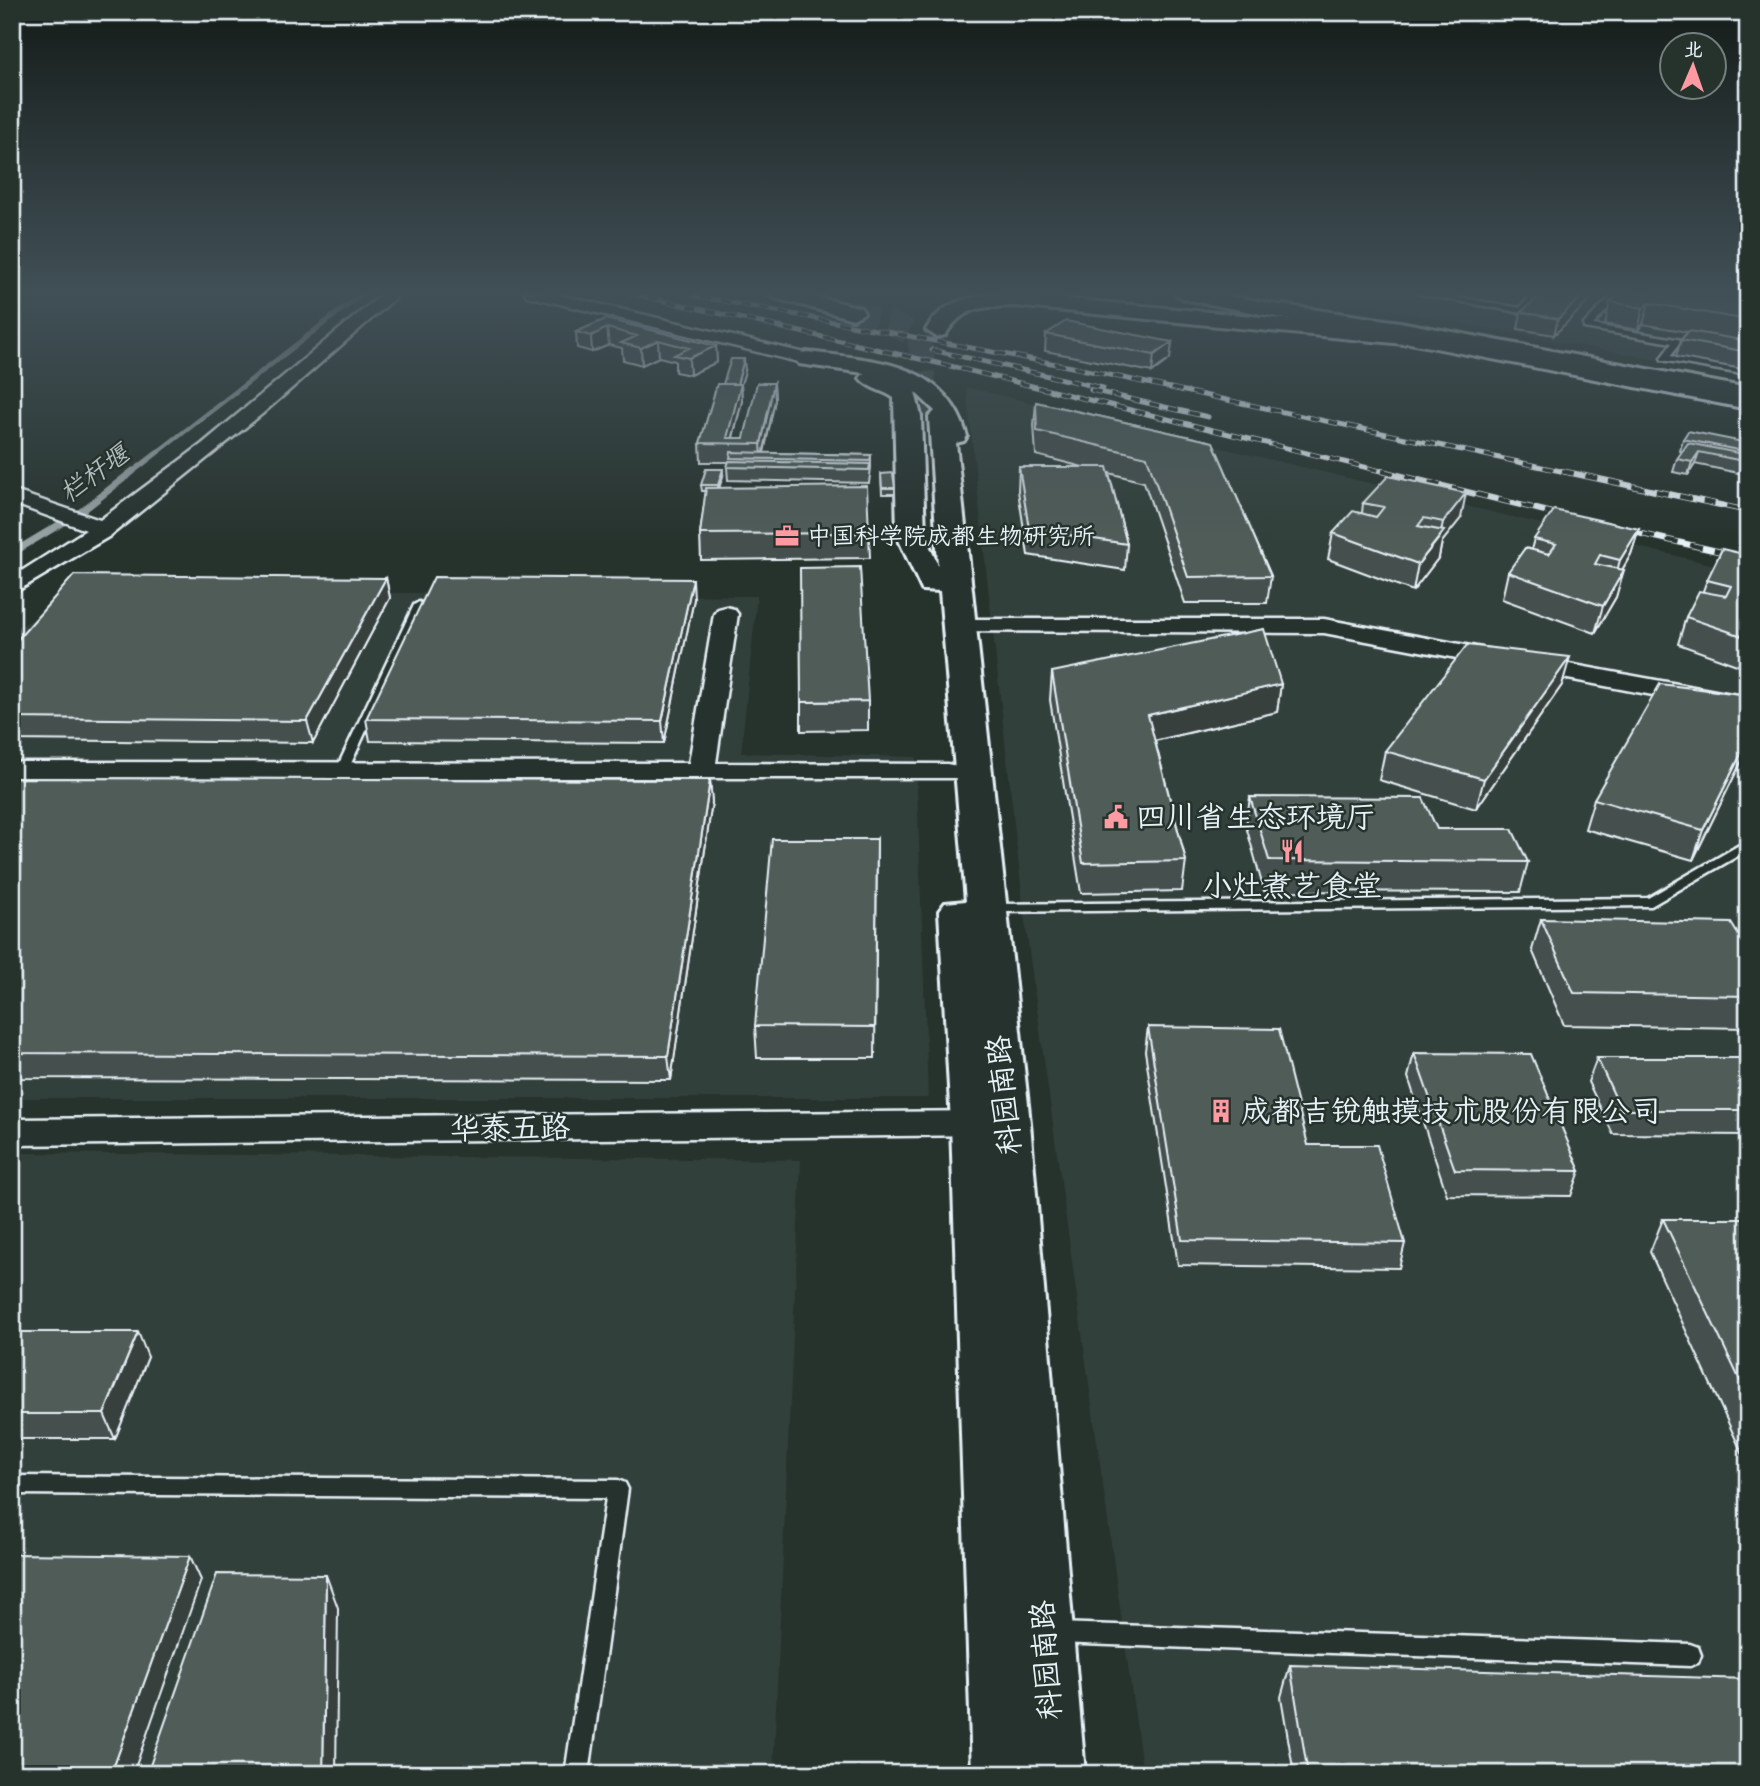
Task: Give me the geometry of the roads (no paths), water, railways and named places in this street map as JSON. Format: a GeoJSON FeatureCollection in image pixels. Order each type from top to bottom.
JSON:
{"type":"FeatureCollection","features":[{"type":"Feature","properties":{"kind":"main road"},"geometry":{"type":"LineString","coordinates":[[865,376],[891,384],[932,417],[936,394],[907,378],[898,376]]}},
{"type":"Feature","properties":{"kind":"main road"},"geometry":{"type":"LineString","coordinates":[[1620,376],[1748,402]]}},
{"type":"Feature","properties":{"kind":"main road"},"geometry":{"type":"LineString","coordinates":[[1645,376],[1748,395]]}},
{"type":"Feature","properties":{"kind":"main road"},"geometry":{"type":"LineString","coordinates":[[1705,376],[1748,384]]}},
{"type":"Feature","properties":{"kind":"main road","name":"科园南路"},"geometry":{"type":"LineString","coordinates":[[932,417],[943,584],[947,772],[991,1123],[1044,1633],[1053,1774]]}},
{"type":"Feature","properties":{"kind":"main road","name":"科园南路"},"geometry":{"type":"LineString","coordinates":[[943,584],[958,626],[984,908],[1004,1774]]}},
{"type":"Feature","properties":{"kind":"street"},"geometry":{"type":"LineString","coordinates":[[12,587],[193,462],[294,376]]}},
{"type":"Feature","properties":{"kind":"street"},"geometry":{"type":"LineString","coordinates":[[12,496],[97,527]]}},
{"type":"Feature","properties":{"kind":"street"},"geometry":{"type":"LineString","coordinates":[[701,771],[726,614]]}},
{"type":"Feature","properties":{"kind":"street"},"geometry":{"type":"LineString","coordinates":[[958,626],[1324,626],[1748,705]]}},
{"type":"Feature","properties":{"kind":"street"},"geometry":{"type":"LineString","coordinates":[[12,770],[947,772]]}},
{"type":"Feature","properties":{"kind":"street","name":"华泰五路"},"geometry":{"type":"LineString","coordinates":[[12,1132],[991,1123]]}},
{"type":"Feature","properties":{"kind":"lane"},"geometry":{"type":"LineString","coordinates":[[342,770],[419,605]]}},
{"type":"Feature","properties":{"kind":"lane"},"geometry":{"type":"LineString","coordinates":[[984,908],[1651,902],[1748,844]]}},
{"type":"Feature","properties":{"kind":"lane"},"geometry":{"type":"LineString","coordinates":[[12,1485],[618,1489],[577,1774]]}},
{"type":"Feature","properties":{"kind":"lane"},"geometry":{"type":"LineString","coordinates":[[1044,1633],[1690,1655]]}},
{"type":"Feature","properties":{"kind":"waterway","name":"栏杆堰"},"geometry":{"type":"LineString","coordinates":[[131,473],[256,376]]}},
{"type":"Feature","properties":{"kind":"waterway","name":"栏杆堰"},"geometry":{"type":"LineString","coordinates":[[12,553],[82,511],[133,471]]}},
{"type":"Feature","properties":{"kind":"tunnel"},"geometry":{"type":"LineString","coordinates":[[923,376],[925,417]]}},
{"type":"Feature","properties":{"kind":"railway"},"geometry":{"type":"LineString","coordinates":[[993,376],[1389,473]]}},
{"type":"Feature","properties":{"kind":"railway"},"geometry":{"type":"LineString","coordinates":[[1051,376],[1103,388]]}},
{"type":"Feature","properties":{"kind":"railway"},"geometry":{"type":"LineString","coordinates":[[1116,376],[1570,473]]}},
{"type":"Feature","properties":{"kind":"railway"},"geometry":{"type":"LineString","coordinates":[[1091,390],[1208,417]]}},
{"type":"Feature","properties":{"kind":"railway"},"geometry":{"type":"LineString","coordinates":[[1382,471],[1569,517]]}},
{"type":"Feature","properties":{"kind":"railway"},"geometry":{"type":"LineString","coordinates":[[1562,471],[1748,511]]}},
{"type":"Feature","properties":{"kind":"railway"},"geometry":{"type":"LineString","coordinates":[[1620,529],[1748,558]]}},
{"type":"Feature","properties":{"kind":"place","name":"中国科学院成都生物研究所"},"geometry":{"type":"Point","coordinates":[787,536]}},
{"type":"Feature","properties":{"kind":"place","name":"四川省生态环境厅"},"geometry":{"type":"Point","coordinates":[1116,817]}},
{"type":"Feature","properties":{"kind":"place","name":"小灶煮艺食堂"},"geometry":{"type":"Point","coordinates":[1292,851]}},
{"type":"Feature","properties":{"kind":"place","name":"成都吉锐触摸技术股份有限公司"},"geometry":{"type":"Point","coordinates":[1221,1111]}}]}
